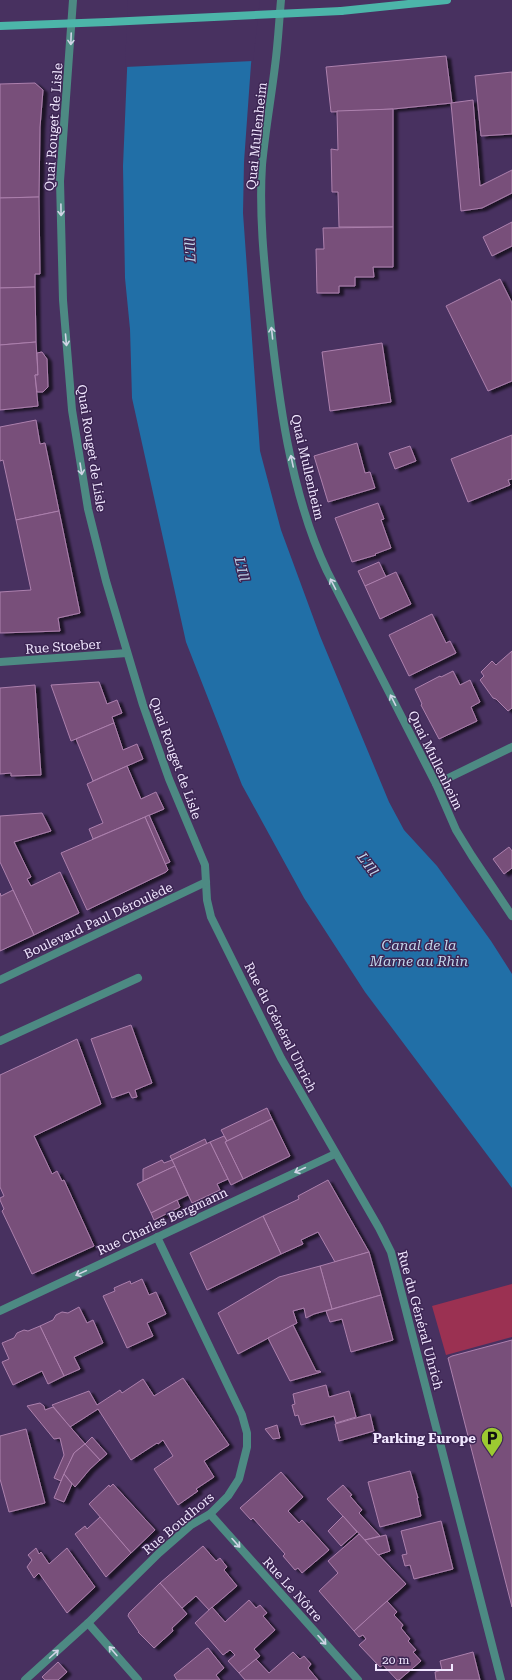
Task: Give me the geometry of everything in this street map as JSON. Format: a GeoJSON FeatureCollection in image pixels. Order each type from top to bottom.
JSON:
{"type":"FeatureCollection","features":[{"type":"Feature","properties":{"kind":"main road"},"geometry":{"type":"LineString","coordinates":[[0,26],[341,11],[447,0]]}},
{"type":"Feature","properties":{"kind":"street","name":"Quai Rouget de Lisle"},"geometry":{"type":"LineString","coordinates":[[74,0],[60,181],[63,300],[71,402],[88,509],[106,581],[143,704],[169,779],[205,865],[206,882]]}},
{"type":"Feature","properties":{"kind":"street","name":"Quai Mullenheim"},"geometry":{"type":"LineString","coordinates":[[280,0],[275,65],[262,165],[261,232],[274,351],[289,445],[300,498],[315,546],[436,784],[456,830],[512,916]]}},
{"type":"Feature","properties":{"kind":"street","name":"Rue Stoeber"},"geometry":{"type":"LineString","coordinates":[[0,662],[128,653]]}},
{"type":"Feature","properties":{"kind":"street"},"geometry":{"type":"LineString","coordinates":[[436,784],[512,747]]}},
{"type":"Feature","properties":{"kind":"street","name":"Boulevard Paul Déroulède"},"geometry":{"type":"LineString","coordinates":[[0,980],[206,882]]}},
{"type":"Feature","properties":{"kind":"street","name":"Rue du Général Uhrich"},"geometry":{"type":"LineString","coordinates":[[206,882],[207,900],[211,916],[281,1058],[379,1228],[391,1252],[397,1270],[500,1680]]}},
{"type":"Feature","properties":{"kind":"street"},"geometry":{"type":"LineString","coordinates":[[0,1041],[138,978]]}},
{"type":"Feature","properties":{"kind":"street","name":"Rue Charles Bergmann"},"geometry":{"type":"LineString","coordinates":[[0,1311],[335,1154]]}},
{"type":"Feature","properties":{"kind":"street","name":"Rue Boudhors"},"geometry":{"type":"LineString","coordinates":[[25,1680],[88,1623],[191,1524],[210,1514],[228,1496],[239,1480],[247,1447],[247,1433],[242,1415],[157,1237]]}},
{"type":"Feature","properties":{"kind":"street","name":"Rue Le Nôtre"},"geometry":{"type":"LineString","coordinates":[[210,1514],[358,1680]]}},
{"type":"Feature","properties":{"kind":"street"},"geometry":{"type":"LineString","coordinates":[[88,1623],[138,1680]]}},
{"type":"Feature","properties":{"kind":"shaded area"},"geometry":{"type":"Polygon","coordinates":[[[512,1284],[512,1337],[446,1355],[432,1306],[512,1284]]]}},
{"type":"Feature","properties":{"kind":"water","name":"Canal de la Marne au Rhin"},"geometry":{"type":"Polygon","coordinates":[[[130,0],[258,0],[251,64],[244,162],[243,213],[260,451],[281,530],[320,636],[389,802],[404,830],[437,866],[491,941],[512,974],[512,1188],[365,992],[304,898],[242,785],[186,642],[132,398],[130,329],[125,278],[123,166],[130,0]]]}},
{"type":"Feature","properties":{"kind":"pier"},"geometry":{"type":"Polygon","coordinates":[[[128,0],[260,0],[253,61],[125,67],[128,0]]]}},
{"type":"Feature","properties":{"kind":"building"},"geometry":{"type":"Polygon","coordinates":[[[446,56],[452,103],[393,109],[331,112],[326,67],[446,56]]]}},
{"type":"Feature","properties":{"kind":"building"},"geometry":{"type":"Polygon","coordinates":[[[512,72],[512,134],[481,136],[475,76],[512,72]]]}},
{"type":"Feature","properties":{"kind":"building"},"geometry":{"type":"Polygon","coordinates":[[[35,83],[43,90],[40,127],[39,197],[0,198],[0,84],[35,83]]]}},
{"type":"Feature","properties":{"kind":"building"},"geometry":{"type":"Polygon","coordinates":[[[473,100],[480,186],[512,170],[512,193],[482,208],[461,211],[451,103],[473,100]]]}},
{"type":"Feature","properties":{"kind":"building"},"geometry":{"type":"Polygon","coordinates":[[[393,109],[393,227],[339,227],[338,192],[332,192],[331,149],[338,150],[337,111],[393,109]]]}},
{"type":"Feature","properties":{"kind":"building"},"geometry":{"type":"Polygon","coordinates":[[[39,197],[40,274],[35,274],[35,287],[0,288],[0,198],[39,197]]]}},
{"type":"Feature","properties":{"kind":"building"},"geometry":{"type":"Polygon","coordinates":[[[512,222],[512,246],[492,256],[483,237],[512,222]]]}},
{"type":"Feature","properties":{"kind":"building"},"geometry":{"type":"Polygon","coordinates":[[[393,227],[393,267],[373,267],[374,277],[355,277],[355,286],[339,286],[339,293],[317,293],[316,249],[324,249],[323,228],[393,227]]]}},
{"type":"Feature","properties":{"kind":"building"},"geometry":{"type":"Polygon","coordinates":[[[500,279],[512,303],[512,381],[488,391],[446,306],[500,279]]]}},
{"type":"Feature","properties":{"kind":"building"},"geometry":{"type":"Polygon","coordinates":[[[35,287],[36,342],[0,345],[0,288],[35,287]]]}},
{"type":"Feature","properties":{"kind":"building"},"geometry":{"type":"Polygon","coordinates":[[[36,342],[38,375],[35,375],[38,406],[0,410],[0,345],[36,342]]]}},
{"type":"Feature","properties":{"kind":"building"},"geometry":{"type":"Polygon","coordinates":[[[382,343],[391,402],[330,411],[322,352],[382,343]]]}},
{"type":"Feature","properties":{"kind":"building"},"geometry":{"type":"Polygon","coordinates":[[[42,352],[47,359],[48,387],[43,392],[37,392],[35,375],[38,375],[37,353],[42,352]]]}},
{"type":"Feature","properties":{"kind":"building"},"geometry":{"type":"Polygon","coordinates":[[[36,420],[40,444],[45,443],[59,511],[16,520],[3,460],[0,461],[0,427],[36,420]]]}},
{"type":"Feature","properties":{"kind":"building"},"geometry":{"type":"Polygon","coordinates":[[[512,435],[512,479],[508,480],[510,485],[468,502],[451,459],[512,435]]]}},
{"type":"Feature","properties":{"kind":"building"},"geometry":{"type":"Polygon","coordinates":[[[357,443],[365,473],[370,472],[375,488],[328,502],[314,456],[357,443]]]}},
{"type":"Feature","properties":{"kind":"building"},"geometry":{"type":"Polygon","coordinates":[[[410,446],[416,461],[395,469],[389,453],[410,446]]]}},
{"type":"Feature","properties":{"kind":"building"},"geometry":{"type":"Polygon","coordinates":[[[378,503],[384,519],[381,520],[391,548],[375,554],[376,555],[352,562],[335,518],[378,503]]]}},
{"type":"Feature","properties":{"kind":"building"},"geometry":{"type":"Polygon","coordinates":[[[59,511],[80,613],[58,618],[60,631],[0,633],[0,592],[31,590],[16,520],[59,511]]]}},
{"type":"Feature","properties":{"kind":"building"},"geometry":{"type":"Polygon","coordinates":[[[379,562],[386,577],[365,586],[358,571],[379,562]]]}},
{"type":"Feature","properties":{"kind":"building"},"geometry":{"type":"Polygon","coordinates":[[[396,572],[411,604],[380,619],[365,586],[396,572]]]}},
{"type":"Feature","properties":{"kind":"building"},"geometry":{"type":"Polygon","coordinates":[[[432,614],[446,643],[450,641],[456,653],[409,676],[389,635],[432,614]]]}},
{"type":"Feature","properties":{"kind":"building"},"geometry":{"type":"Polygon","coordinates":[[[512,651],[512,708],[508,711],[496,699],[493,698],[480,680],[484,676],[481,672],[492,661],[496,665],[512,651]]]}},
{"type":"Feature","properties":{"kind":"building"},"geometry":{"type":"Polygon","coordinates":[[[453,671],[460,685],[470,680],[480,702],[471,707],[477,721],[439,739],[421,705],[422,704],[415,689],[453,671]]]}},
{"type":"Feature","properties":{"kind":"building"},"geometry":{"type":"Polygon","coordinates":[[[99,682],[107,704],[117,700],[122,713],[112,717],[114,723],[71,741],[51,685],[99,682]]]}},
{"type":"Feature","properties":{"kind":"building"},"geometry":{"type":"Polygon","coordinates":[[[35,685],[41,775],[11,776],[11,773],[0,774],[0,688],[35,685]]]}},
{"type":"Feature","properties":{"kind":"building"},"geometry":{"type":"Polygon","coordinates":[[[114,723],[123,750],[137,744],[143,759],[93,781],[76,739],[114,723]]]}},
{"type":"Feature","properties":{"kind":"building"},"geometry":{"type":"Polygon","coordinates":[[[127,766],[141,799],[156,792],[164,809],[93,839],[89,829],[103,823],[87,784],[127,766]]]}},
{"type":"Feature","properties":{"kind":"building"},"geometry":{"type":"Polygon","coordinates":[[[42,813],[51,831],[14,842],[31,877],[27,879],[31,886],[60,872],[79,913],[34,935],[0,862],[0,816],[42,813]]]}},
{"type":"Feature","properties":{"kind":"building"},"geometry":{"type":"Polygon","coordinates":[[[149,815],[170,862],[165,864],[145,817],[149,815]]]}},
{"type":"Feature","properties":{"kind":"building"},"geometry":{"type":"Polygon","coordinates":[[[145,817],[168,870],[87,910],[61,853],[145,817]]]}},
{"type":"Feature","properties":{"kind":"building"},"geometry":{"type":"Polygon","coordinates":[[[509,847],[512,851],[512,868],[504,874],[493,859],[509,847]]]}},
{"type":"Feature","properties":{"kind":"building"},"geometry":{"type":"Polygon","coordinates":[[[13,890],[34,935],[0,951],[0,893],[1,896],[13,890]]]}},
{"type":"Feature","properties":{"kind":"building"},"geometry":{"type":"Polygon","coordinates":[[[131,1025],[152,1083],[135,1090],[137,1097],[132,1098],[129,1092],[112,1098],[91,1039],[131,1025]]]}},
{"type":"Feature","properties":{"kind":"building"},"geometry":{"type":"Polygon","coordinates":[[[77,1039],[101,1104],[34,1136],[52,1174],[57,1171],[62,1181],[64,1180],[94,1246],[32,1274],[2,1211],[4,1209],[0,1200],[0,1198],[4,1196],[0,1187],[0,1075],[77,1039]]]}},
{"type":"Feature","properties":{"kind":"building"},"geometry":{"type":"Polygon","coordinates":[[[267,1108],[272,1119],[227,1141],[221,1130],[267,1108]]]}},
{"type":"Feature","properties":{"kind":"building"},"geometry":{"type":"Polygon","coordinates":[[[272,1119],[290,1156],[243,1179],[225,1142],[272,1119]]]}},
{"type":"Feature","properties":{"kind":"building"},"geometry":{"type":"Polygon","coordinates":[[[224,1136],[227,1141],[225,1142],[243,1179],[231,1185],[210,1142],[224,1136]]]}},
{"type":"Feature","properties":{"kind":"building"},"geometry":{"type":"Polygon","coordinates":[[[205,1139],[207,1144],[172,1160],[170,1156],[205,1139]]]}},
{"type":"Feature","properties":{"kind":"building"},"geometry":{"type":"Polygon","coordinates":[[[210,1142],[228,1179],[217,1184],[220,1190],[192,1203],[172,1160],[210,1142]]]}},
{"type":"Feature","properties":{"kind":"building"},"geometry":{"type":"Polygon","coordinates":[[[162,1160],[164,1163],[172,1160],[175,1166],[143,1181],[143,1169],[162,1160]]]}},
{"type":"Feature","properties":{"kind":"building"},"geometry":{"type":"Polygon","coordinates":[[[175,1166],[188,1195],[151,1213],[137,1184],[175,1166]]]}},
{"type":"Feature","properties":{"kind":"building"},"geometry":{"type":"Polygon","coordinates":[[[328,1180],[369,1252],[335,1262],[318,1232],[301,1240],[303,1244],[281,1254],[263,1216],[299,1199],[298,1196],[328,1180]]]}},
{"type":"Feature","properties":{"kind":"building"},"geometry":{"type":"Polygon","coordinates":[[[177,1200],[180,1207],[154,1220],[151,1213],[177,1200]]]}},
{"type":"Feature","properties":{"kind":"building"},"geometry":{"type":"Polygon","coordinates":[[[263,1216],[281,1254],[207,1290],[190,1253],[263,1216]]]}},
{"type":"Feature","properties":{"kind":"building"},"geometry":{"type":"Polygon","coordinates":[[[369,1252],[381,1295],[332,1309],[320,1266],[369,1252]]]}},
{"type":"Feature","properties":{"kind":"building"},"geometry":{"type":"Polygon","coordinates":[[[320,1266],[332,1309],[306,1318],[304,1308],[293,1311],[297,1323],[238,1354],[218,1313],[279,1277],[320,1266]]]}},
{"type":"Feature","properties":{"kind":"building"},"geometry":{"type":"Polygon","coordinates":[[[142,1279],[149,1295],[156,1292],[166,1314],[147,1323],[153,1336],[127,1348],[103,1296],[115,1291],[114,1288],[123,1284],[130,1281],[131,1284],[142,1279]]]}},
{"type":"Feature","properties":{"kind":"building"},"geometry":{"type":"Polygon","coordinates":[[[381,1295],[393,1340],[351,1352],[342,1319],[330,1322],[326,1311],[381,1295]]]}},
{"type":"Feature","properties":{"kind":"building"},"geometry":{"type":"Polygon","coordinates":[[[79,1307],[87,1323],[93,1320],[103,1343],[74,1357],[80,1369],[64,1376],[40,1326],[53,1320],[56,1315],[62,1312],[68,1313],[79,1307]]]}},
{"type":"Feature","properties":{"kind":"building"},"geometry":{"type":"Polygon","coordinates":[[[293,1325],[316,1371],[321,1372],[290,1381],[268,1338],[293,1325]]]}},
{"type":"Feature","properties":{"kind":"building"},"geometry":{"type":"Polygon","coordinates":[[[40,1326],[64,1376],[48,1384],[42,1371],[13,1385],[2,1362],[9,1359],[2,1343],[14,1338],[17,1333],[24,1330],[28,1331],[40,1326]]]}},
{"type":"Feature","properties":{"kind":"building","name":"Parking Europe"},"geometry":{"type":"Polygon","coordinates":[[[512,1340],[512,1607],[448,1358],[512,1340]]]}},
{"type":"Feature","properties":{"kind":"building"},"geometry":{"type":"Polygon","coordinates":[[[183,1378],[229,1445],[204,1461],[214,1477],[196,1489],[198,1491],[178,1505],[154,1469],[173,1456],[163,1440],[131,1460],[98,1409],[70,1427],[52,1405],[89,1391],[97,1405],[120,1390],[122,1393],[143,1379],[154,1396],[183,1378]]]}},
{"type":"Feature","properties":{"kind":"building"},"geometry":{"type":"Polygon","coordinates":[[[326,1385],[329,1397],[349,1391],[356,1417],[336,1423],[334,1416],[301,1425],[298,1415],[295,1416],[292,1405],[295,1404],[293,1394],[326,1385]]]}},
{"type":"Feature","properties":{"kind":"building"},"geometry":{"type":"Polygon","coordinates":[[[40,1403],[44,1406],[45,1410],[53,1407],[85,1444],[74,1453],[61,1481],[54,1478],[64,1455],[60,1438],[54,1439],[27,1406],[40,1403]]]}},
{"type":"Feature","properties":{"kind":"building"},"geometry":{"type":"Polygon","coordinates":[[[370,1414],[374,1431],[339,1441],[335,1424],[370,1414]]]}},
{"type":"Feature","properties":{"kind":"building"},"geometry":{"type":"Polygon","coordinates":[[[277,1425],[280,1438],[273,1439],[265,1429],[277,1425]]]}},
{"type":"Feature","properties":{"kind":"building"},"geometry":{"type":"Polygon","coordinates":[[[26,1429],[45,1503],[9,1512],[0,1479],[0,1436],[26,1429]]]}},
{"type":"Feature","properties":{"kind":"building"},"geometry":{"type":"Polygon","coordinates":[[[92,1437],[107,1454],[100,1460],[85,1444],[92,1437]]]}},
{"type":"Feature","properties":{"kind":"building"},"geometry":{"type":"Polygon","coordinates":[[[85,1444],[100,1460],[90,1469],[75,1487],[64,1474],[74,1453],[85,1444]]]}},
{"type":"Feature","properties":{"kind":"building"},"geometry":{"type":"Polygon","coordinates":[[[410,1471],[418,1498],[421,1516],[380,1527],[368,1482],[410,1471]]]}},
{"type":"Feature","properties":{"kind":"building"},"geometry":{"type":"Polygon","coordinates":[[[281,1472],[303,1497],[288,1511],[299,1523],[302,1520],[329,1550],[302,1573],[298,1568],[295,1570],[283,1556],[285,1554],[253,1518],[251,1520],[240,1508],[281,1472]]]}},
{"type":"Feature","properties":{"kind":"building"},"geometry":{"type":"Polygon","coordinates":[[[64,1474],[72,1484],[64,1502],[54,1498],[64,1474]]]}},
{"type":"Feature","properties":{"kind":"building"},"geometry":{"type":"Polygon","coordinates":[[[113,1484],[155,1530],[131,1553],[89,1504],[109,1485],[110,1487],[113,1484]]]}},
{"type":"Feature","properties":{"kind":"building"},"geometry":{"type":"Polygon","coordinates":[[[343,1485],[362,1510],[359,1513],[380,1536],[365,1540],[327,1499],[343,1485]]]}},
{"type":"Feature","properties":{"kind":"building"},"geometry":{"type":"Polygon","coordinates":[[[343,1516],[357,1532],[341,1546],[328,1531],[343,1516]]]}},
{"type":"Feature","properties":{"kind":"building"},"geometry":{"type":"Polygon","coordinates":[[[100,1517],[131,1553],[106,1577],[75,1534],[85,1526],[87,1529],[100,1517]]]}},
{"type":"Feature","properties":{"kind":"building"},"geometry":{"type":"Polygon","coordinates":[[[441,1521],[453,1569],[414,1579],[410,1565],[405,1566],[402,1555],[407,1554],[401,1531],[441,1521]]]}},
{"type":"Feature","properties":{"kind":"building"},"geometry":{"type":"Polygon","coordinates":[[[359,1534],[406,1584],[354,1631],[319,1591],[338,1573],[328,1561],[359,1534]]]}},
{"type":"Feature","properties":{"kind":"building"},"geometry":{"type":"Polygon","coordinates":[[[386,1535],[390,1551],[378,1555],[365,1540],[386,1535]]]}},
{"type":"Feature","properties":{"kind":"building"},"geometry":{"type":"Polygon","coordinates":[[[203,1546],[216,1561],[220,1558],[227,1567],[224,1570],[237,1586],[209,1610],[196,1596],[182,1608],[160,1583],[203,1546]]]}},
{"type":"Feature","properties":{"kind":"building"},"geometry":{"type":"Polygon","coordinates":[[[36,1548],[39,1554],[41,1552],[49,1564],[67,1548],[95,1587],[67,1613],[39,1573],[34,1578],[27,1567],[32,1560],[28,1555],[36,1548]]]}},
{"type":"Feature","properties":{"kind":"building"},"geometry":{"type":"Polygon","coordinates":[[[160,1583],[187,1614],[172,1628],[173,1631],[154,1648],[138,1632],[128,1616],[129,1613],[160,1583]]]}},
{"type":"Feature","properties":{"kind":"building"},"geometry":{"type":"Polygon","coordinates":[[[249,1600],[256,1608],[260,1605],[267,1613],[263,1616],[275,1630],[254,1649],[260,1656],[239,1673],[228,1661],[235,1655],[230,1650],[223,1655],[195,1623],[212,1607],[225,1622],[249,1600]]]}},
{"type":"Feature","properties":{"kind":"building"},"geometry":{"type":"Polygon","coordinates":[[[387,1601],[397,1612],[394,1615],[403,1625],[401,1628],[410,1639],[408,1641],[416,1650],[413,1652],[421,1661],[399,1680],[397,1680],[383,1665],[380,1667],[359,1645],[366,1639],[363,1635],[359,1637],[354,1631],[387,1601]]]}},
{"type":"Feature","properties":{"kind":"building"},"geometry":{"type":"Polygon","coordinates":[[[208,1648],[224,1668],[216,1675],[220,1680],[177,1680],[174,1675],[208,1648]]]}},
{"type":"Feature","properties":{"kind":"building"},"geometry":{"type":"Polygon","coordinates":[[[293,1652],[300,1659],[304,1656],[311,1664],[308,1668],[318,1680],[245,1680],[239,1673],[256,1659],[269,1673],[293,1652]]]}},
{"type":"Feature","properties":{"kind":"building"},"geometry":{"type":"Polygon","coordinates":[[[473,1652],[480,1680],[436,1680],[435,1672],[442,1670],[440,1661],[473,1652]]]}},
{"type":"Feature","properties":{"kind":"building"},"geometry":{"type":"Polygon","coordinates":[[[58,1662],[67,1672],[58,1680],[45,1680],[42,1677],[58,1662]]]}},
{"type":"Feature","properties":{"kind":"place","name":"Parking Europe"},"geometry":{"type":"Point","coordinates":[492,1458]}},
{"type":"Feature","properties":{"kind":"water label","name":"L'Ill"},"geometry":{"type":"Point","coordinates":[190,250]}},
{"type":"Feature","properties":{"kind":"water label","name":"L'Ill"},"geometry":{"type":"Point","coordinates":[242,569]}},
{"type":"Feature","properties":{"kind":"water label","name":"L'Ill"},"geometry":{"type":"Point","coordinates":[368,864]}}]}
